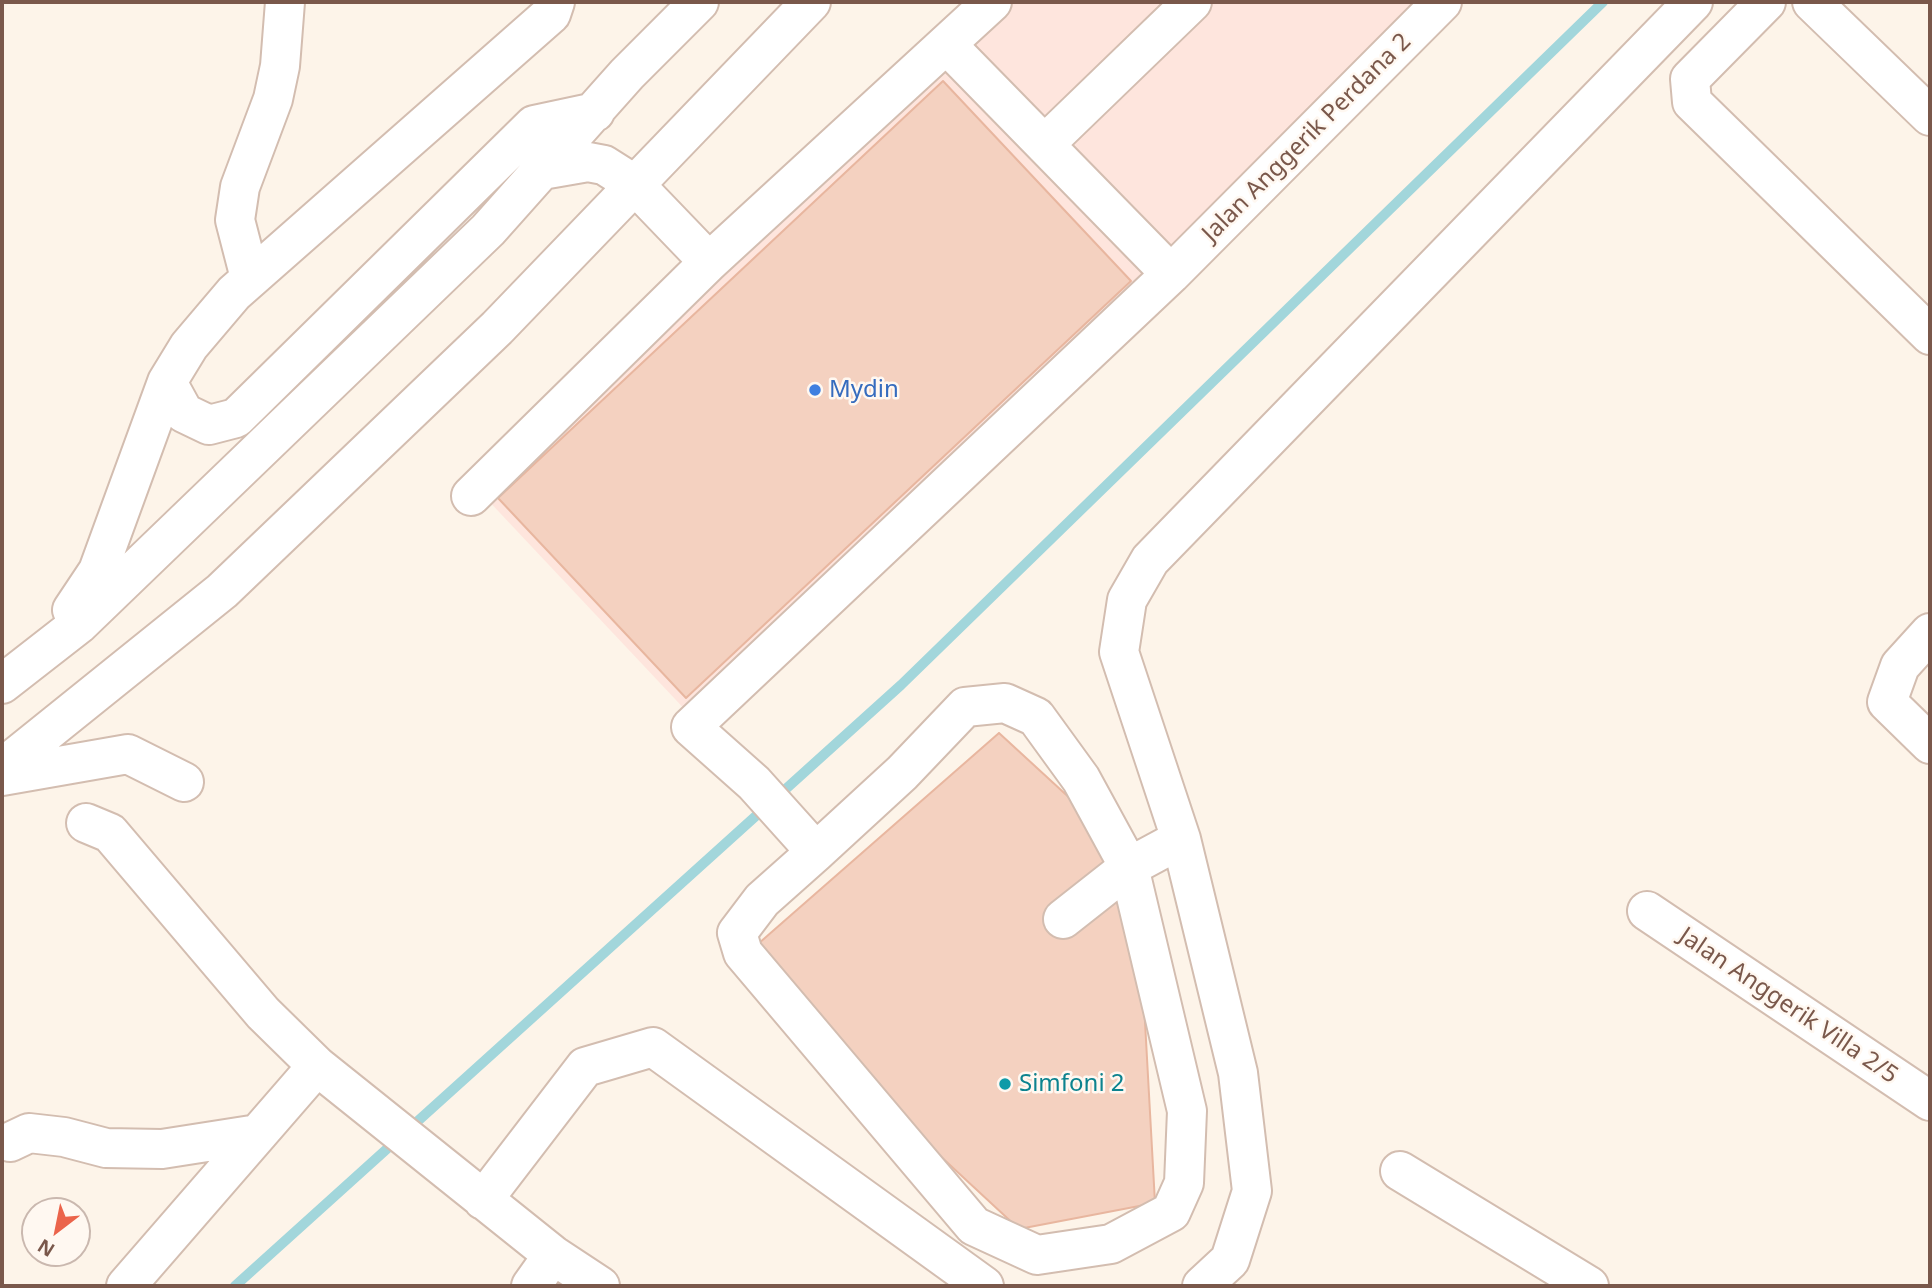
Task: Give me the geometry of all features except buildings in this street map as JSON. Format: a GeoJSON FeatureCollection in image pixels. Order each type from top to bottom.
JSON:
{"type":"FeatureCollection","features":[{"type":"Feature","properties":{"kind":"street"},"geometry":{"type":"LineString","coordinates":[[250,278],[235,220],[240,187],[273,99],[280,66],[285,2]]}},
{"type":"Feature","properties":{"kind":"street"},"geometry":{"type":"LineString","coordinates":[[43,652],[98,571],[167,382],[189,346],[250,278],[551,14],[555,2]]}},
{"type":"Feature","properties":{"kind":"street"},"geometry":{"type":"LineString","coordinates":[[2,684],[79,624],[488,230],[627,74],[699,2]]}},
{"type":"Feature","properties":{"kind":"street"},"geometry":{"type":"LineString","coordinates":[[2,768],[222,591],[498,328],[811,2]]}},
{"type":"Feature","properties":{"kind":"street"},"geometry":{"type":"LineString","coordinates":[[471,496],[709,262],[992,2]]}},
{"type":"Feature","properties":{"kind":"street"},"geometry":{"type":"LineString","coordinates":[[1045,144],[1192,2]]}},
{"type":"Feature","properties":{"kind":"street","name":"Jalan Anggerik Perdana 2"},"geometry":{"type":"LineString","coordinates":[[807,841],[754,783],[691,727],[1171,274],[1442,2]]}},
{"type":"Feature","properties":{"kind":"street"},"geometry":{"type":"LineString","coordinates":[[1202,1286],[1230,1260],[1252,1191],[1238,1073],[1181,839],[1119,652],[1127,600],[1150,559],[1693,2]]}},
{"type":"Feature","properties":{"kind":"street"},"geometry":{"type":"LineString","coordinates":[[1766,2],[1690,79],[1692,103],[1930,335]]}},
{"type":"Feature","properties":{"kind":"street"},"geometry":{"type":"LineString","coordinates":[[1812,2],[1930,116]]}},
{"type":"Feature","properties":{"kind":"street"},"geometry":{"type":"LineString","coordinates":[[947,45],[1171,274]]}},
{"type":"Feature","properties":{"kind":"street"},"geometry":{"type":"LineString","coordinates":[[167,382],[184,413],[209,425],[236,418],[534,125],[595,112]]}},
{"type":"Feature","properties":{"kind":"street"},"geometry":{"type":"LineString","coordinates":[[668,219],[669,148]]}},
{"type":"Feature","properties":{"kind":"street"},"geometry":{"type":"LineString","coordinates":[[542,170],[588,162],[604,165],[635,184],[709,262]]}},
{"type":"Feature","properties":{"kind":"street"},"geometry":{"type":"LineString","coordinates":[[1930,633],[1900,666],[1887,702],[1930,744]]}},
{"type":"Feature","properties":{"kind":"street"},"geometry":{"type":"LineString","coordinates":[[1005,703],[1036,717],[1081,779],[1129,867],[1187,1111],[1184,1183],[1171,1212],[1111,1244],[1037,1255],[974,1226],[900,1135],[785,1005],[743,953],[737,933],[807,841],[902,773],[965,706],[1005,703]]}},
{"type":"Feature","properties":{"kind":"street"},"geometry":{"type":"LineString","coordinates":[[2,776],[128,754],[184,782]]}},
{"type":"Feature","properties":{"kind":"street"},"geometry":{"type":"LineString","coordinates":[[86,823],[110,833],[263,1013],[317,1066],[553,1255],[600,1286]]}},
{"type":"Feature","properties":{"kind":"street"},"geometry":{"type":"LineString","coordinates":[[1063,919],[1129,867],[1181,839]]}},
{"type":"Feature","properties":{"kind":"street","name":"Jalan Anggerik Villa 2/5"},"geometry":{"type":"LineString","coordinates":[[1647,911],[1930,1101]]}},
{"type":"Feature","properties":{"kind":"street"},"geometry":{"type":"LineString","coordinates":[[484,1200],[585,1068],[653,1047],[984,1286]]}},
{"type":"Feature","properties":{"kind":"street"},"geometry":{"type":"LineString","coordinates":[[126,1286],[317,1066]]}},
{"type":"Feature","properties":{"kind":"street"},"geometry":{"type":"LineString","coordinates":[[10,1142],[29,1133],[64,1137],[106,1148],[162,1149],[258,1135]]}},
{"type":"Feature","properties":{"kind":"street"},"geometry":{"type":"LineString","coordinates":[[1400,1171],[1589,1286]]}},
{"type":"Feature","properties":{"kind":"street"},"geometry":{"type":"LineString","coordinates":[[531,1286],[553,1255]]}},
{"type":"Feature","properties":{"kind":"shaded area","name":"Mydin"},"geometry":{"type":"Polygon","coordinates":[[[1008,2],[1421,2],[1047,380],[691,716],[484,496],[1008,2]]]}},
{"type":"Feature","properties":{"kind":"waterway"},"geometry":{"type":"LineString","coordinates":[[235,1286],[901,685],[1603,2]]}},
{"type":"Feature","properties":{"kind":"place","name":"Mydin"},"geometry":{"type":"Point","coordinates":[815,390]}},
{"type":"Feature","properties":{"kind":"place","name":"Simfoni 2"},"geometry":{"type":"Point","coordinates":[1005,1084]}}]}
